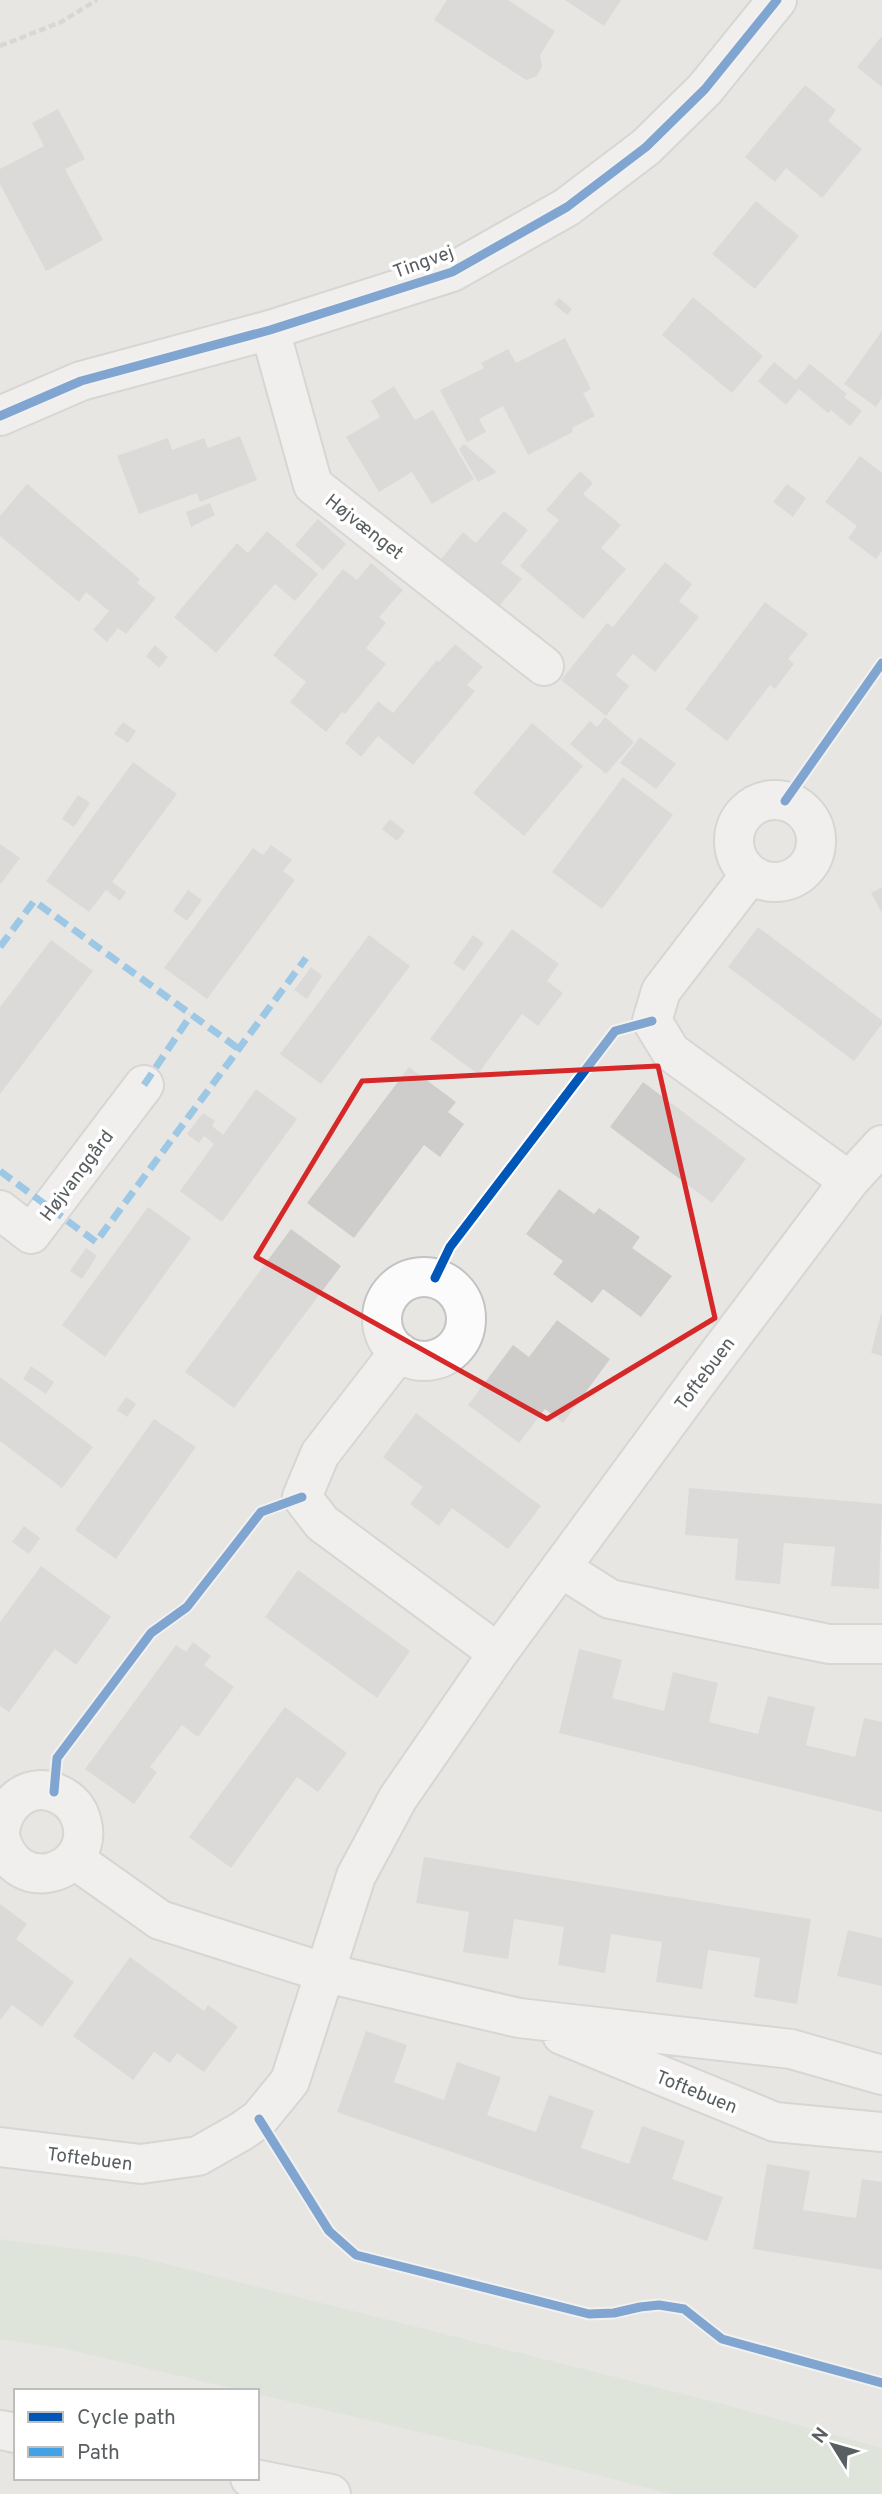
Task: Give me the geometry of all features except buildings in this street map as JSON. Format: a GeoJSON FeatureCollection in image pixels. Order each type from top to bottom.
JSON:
{"type":"FeatureCollection","features":[{"type":"Feature","properties":{"kind":"street","name":"Tingvej"},"geometry":{"type":"LineString","coordinates":[[0,416],[81,381],[270,330],[452,272],[567,207],[646,148],[705,89],[777,0]]}},
{"type":"Feature","properties":{"kind":"street","name":"Højvænget"},"geometry":{"type":"LineString","coordinates":[[270,330],[313,485],[544,666]]}},
{"type":"Feature","properties":{"kind":"street","name":"Toftebuen"},"geometry":{"type":"LineString","coordinates":[[0,2147],[141,2164],[198,2156],[259,2119],[290,2081],[356,1876],[398,1798],[561,1568],[869,1170],[671,1052],[652,1021],[661,991],[750,875]]}},
{"type":"Feature","properties":{"kind":"street","name":"Højvanggård"},"geometry":{"type":"LineString","coordinates":[[0,1210],[32,1234],[144,1085]]}},
{"type":"Feature","properties":{"kind":"street"},"geometry":{"type":"LineString","coordinates":[[399,1352],[320,1454],[302,1497],[322,1523],[499,1653]]}},
{"type":"Feature","properties":{"kind":"street"},"geometry":{"type":"LineString","coordinates":[[561,1568],[610,1599],[835,1644],[882,1661]]}},
{"type":"Feature","properties":{"kind":"street"},"geometry":{"type":"LineString","coordinates":[[835,1644],[882,1644]]}},
{"type":"Feature","properties":{"kind":"street"},"geometry":{"type":"LineString","coordinates":[[37,1790],[54,1792],[69,1799],[79,1812],[83,1828],[82,1844],[74,1859],[61,1869],[45,1874],[29,1872],[14,1864],[4,1852],[0,1835],[1,1819],[9,1805],[22,1794],[37,1790]]}},
{"type":"Feature","properties":{"kind":"street","name":"Toftebuen"},"geometry":{"type":"LineString","coordinates":[[74,1859],[160,1920],[326,1973],[519,2018],[791,2049],[882,2075]]}},
{"type":"Feature","properties":{"kind":"street","name":"Toftebuen"},"geometry":{"type":"LineString","coordinates":[[519,2018],[775,2122],[882,2132]]}},
{"type":"Feature","properties":{"kind":"street"},"geometry":{"type":"LineString","coordinates":[[259,2480],[331,2494]]}},
{"type":"Feature","properties":{"kind":"path"},"geometry":{"type":"LineString","coordinates":[[0,46],[61,22],[97,0]]}},
{"type":"Feature","properties":{"kind":"highlighted area"},"geometry":{"type":"Polygon","coordinates":[[[658,1066],[715,1318],[547,1419],[256,1257],[362,1081],[658,1066]]]}},
{"type":"Feature","properties":{"kind":"green space"},"geometry":{"type":"Polygon","coordinates":[[[0,2239],[135,2256],[719,2403],[882,2448],[882,2494],[670,2494],[259,2394],[259,2389],[235,2389],[65,2349],[0,2339],[0,2239]]]}},
{"type":"Feature","properties":{"kind":"marked path"},"geometry":{"type":"LineString","coordinates":[[0,947],[34,901],[239,1049]]}},
{"type":"Feature","properties":{"kind":"marked path"},"geometry":{"type":"LineString","coordinates":[[0,1171],[96,1242],[306,958]]}},
{"type":"Feature","properties":{"kind":"marked path"},"geometry":{"type":"LineString","coordinates":[[144,1085],[191,1015]]}},
{"type":"Feature","properties":{"kind":"cycle path"},"geometry":{"type":"LineString","coordinates":[[0,416],[81,381],[270,330],[452,272],[567,207],[646,147],[705,89],[777,0]]}},
{"type":"Feature","properties":{"kind":"cycle path"},"geometry":{"type":"LineString","coordinates":[[785,801],[882,663]]}},
{"type":"Feature","properties":{"kind":"cycle path"},"geometry":{"type":"LineString","coordinates":[[435,1278],[450,1247],[615,1031],[652,1021]]}},
{"type":"Feature","properties":{"kind":"cycle path"},"geometry":{"type":"LineString","coordinates":[[54,1792],[57,1758],[151,1633],[187,1607],[261,1512],[302,1497]]}},
{"type":"Feature","properties":{"kind":"cycle path"},"geometry":{"type":"LineString","coordinates":[[259,2119],[329,2231],[356,2255],[589,2314],[614,2313],[659,2305],[684,2309],[722,2339],[882,2383]]}}]}
